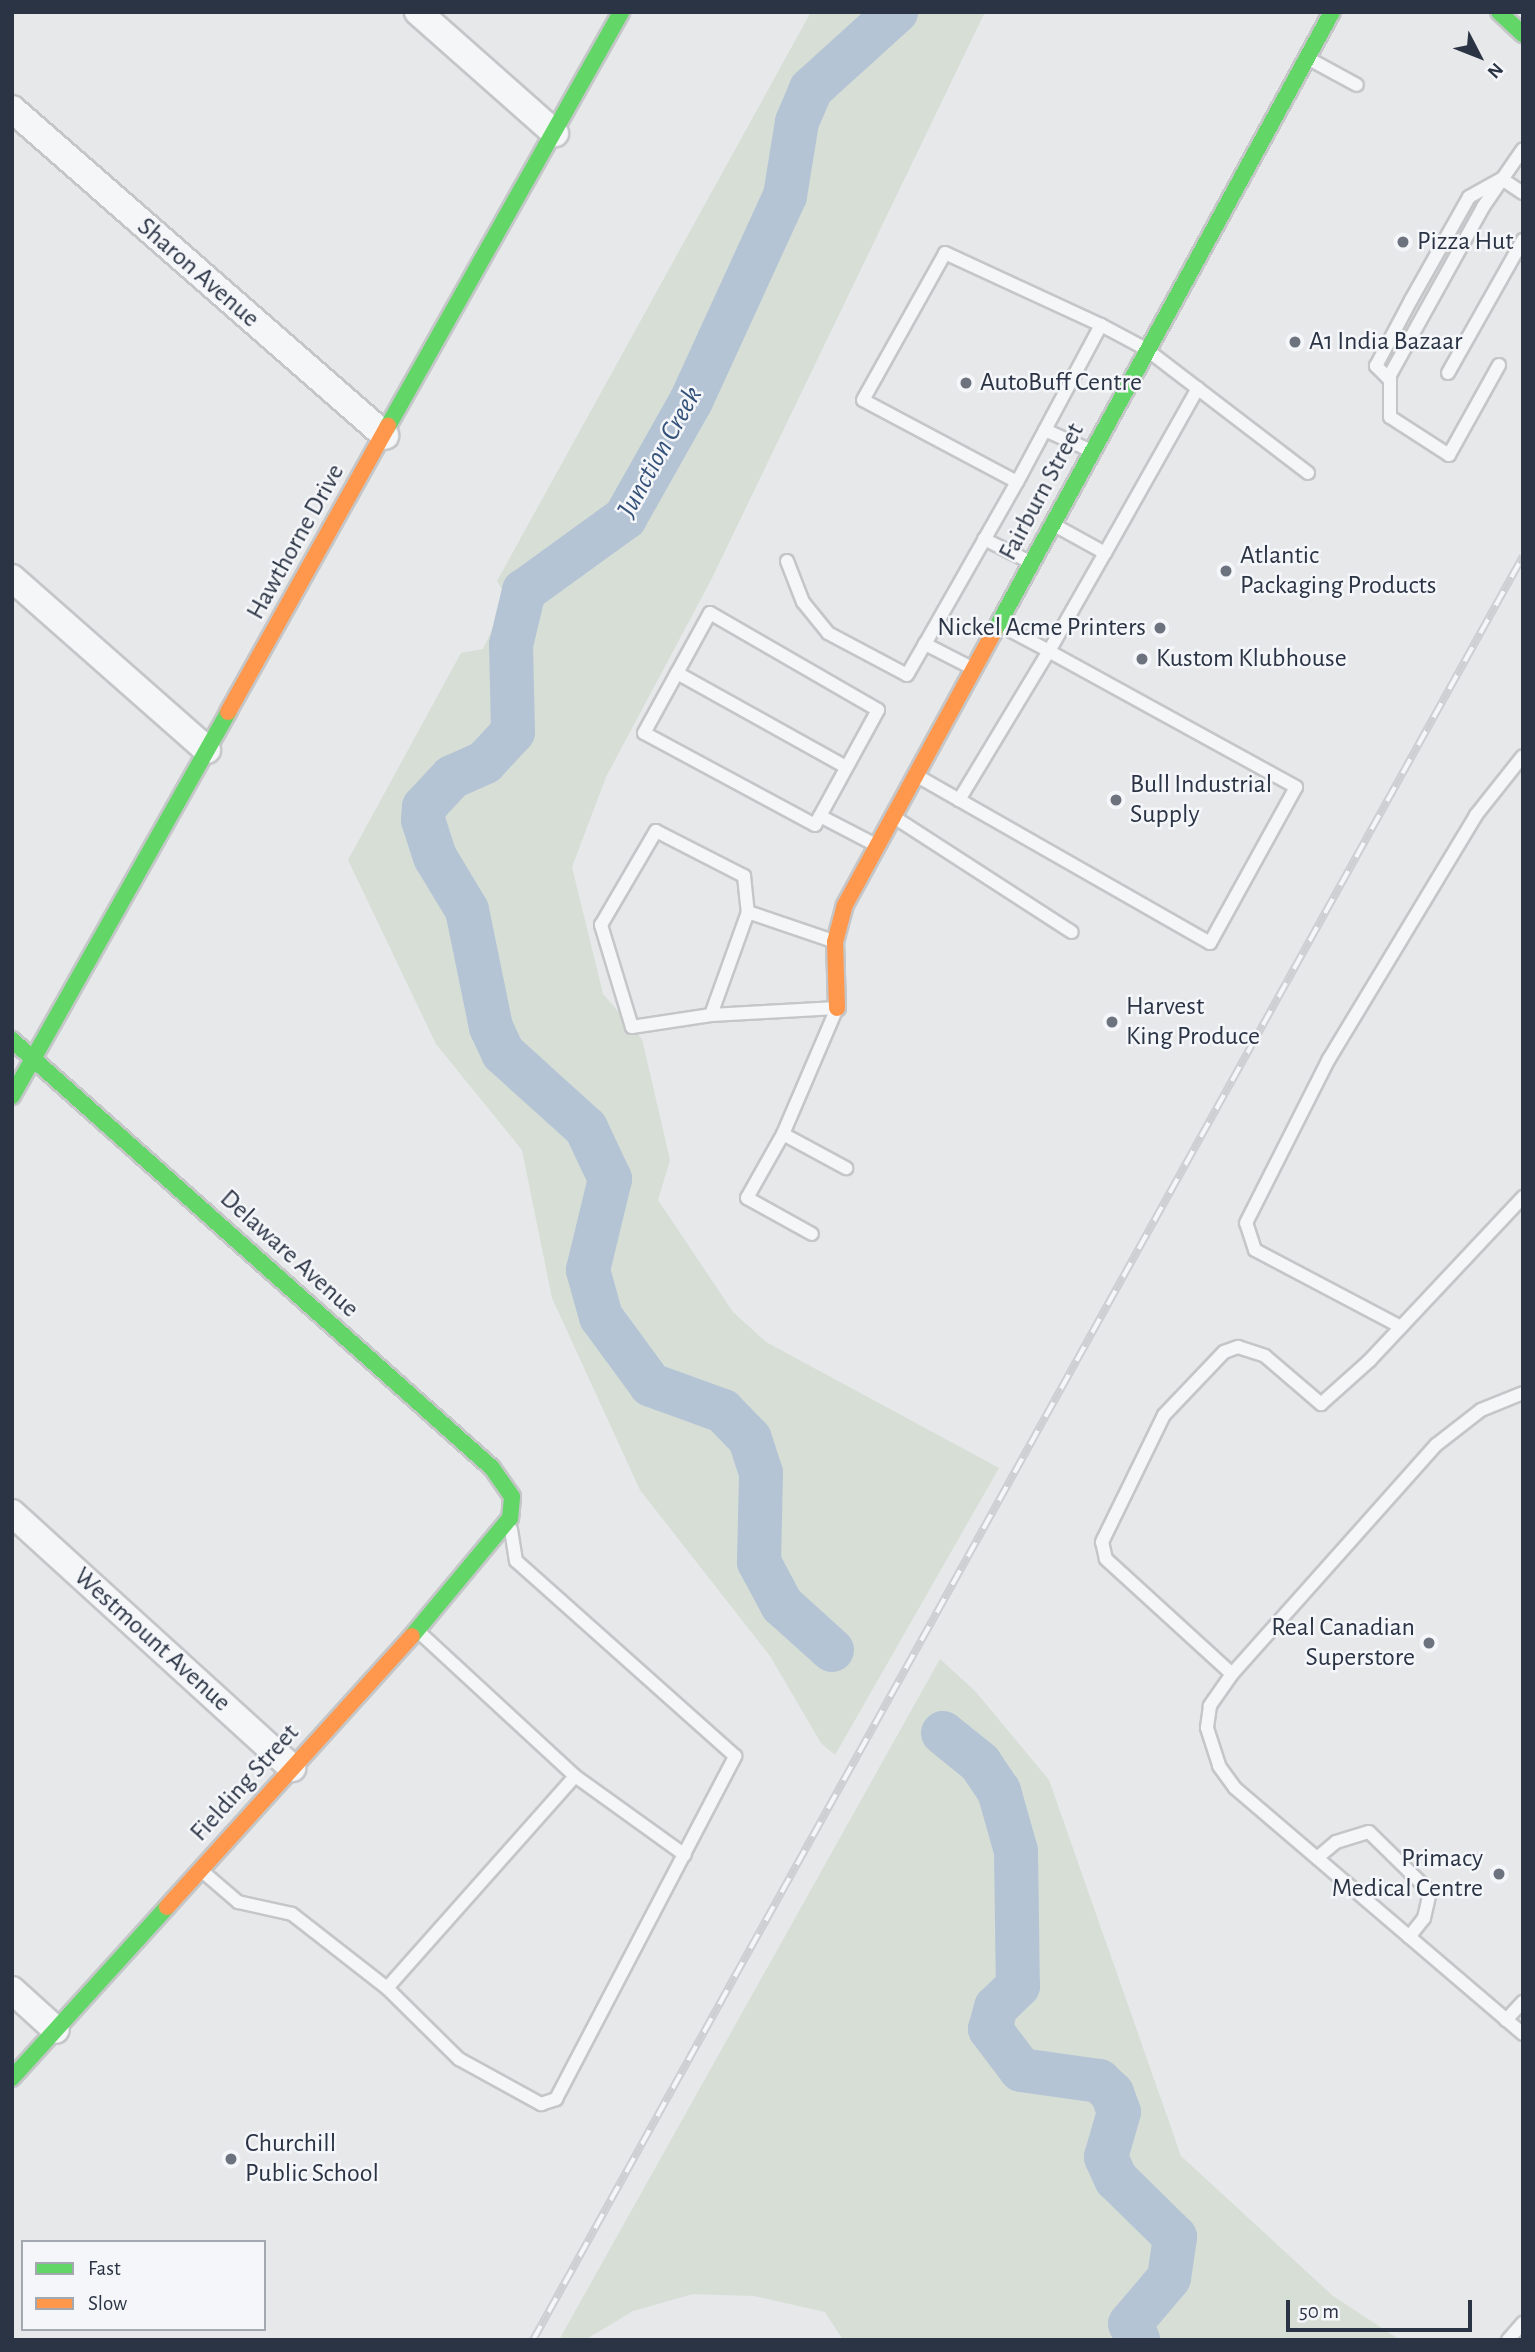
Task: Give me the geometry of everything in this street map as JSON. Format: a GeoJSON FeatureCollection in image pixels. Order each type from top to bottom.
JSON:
{"type":"FeatureCollection","features":[{"type":"Feature","properties":{"kind":"street"},"geometry":{"type":"LineString","coordinates":[[418,12],[555,133]]}},
{"type":"Feature","properties":{"kind":"street","name":"Hawthorne Drive"},"geometry":{"type":"LineString","coordinates":[[12,1096],[621,12]]}},
{"type":"Feature","properties":{"kind":"street","name":"Fairburn Street"},"geometry":{"type":"LineString","coordinates":[[837,1008],[835,942],[845,905],[1332,12]]}},
{"type":"Feature","properties":{"kind":"street"},"geometry":{"type":"LineString","coordinates":[[1499,12],[1523,34]]}},
{"type":"Feature","properties":{"kind":"street","name":"Sharon Avenue"},"geometry":{"type":"LineString","coordinates":[[12,110],[385,436]]}},
{"type":"Feature","properties":{"kind":"street"},"geometry":{"type":"LineString","coordinates":[[12,578],[207,750]]}},
{"type":"Feature","properties":{"kind":"street","name":"Delaware Avenue"},"geometry":{"type":"LineString","coordinates":[[12,1040],[492,1468],[512,1497],[510,1518]]}},
{"type":"Feature","properties":{"kind":"street","name":"Westmount Avenue"},"geometry":{"type":"LineString","coordinates":[[12,1513],[292,1768]]}},
{"type":"Feature","properties":{"kind":"street","name":"Fielding Street"},"geometry":{"type":"LineString","coordinates":[[12,2078],[416,1630],[510,1518]]}},
{"type":"Feature","properties":{"kind":"street"},"geometry":{"type":"LineString","coordinates":[[12,1990],[56,2030]]}},
{"type":"Feature","properties":{"kind":"lane"},"geometry":{"type":"LineString","coordinates":[[1307,58],[1357,85]]}},
{"type":"Feature","properties":{"kind":"lane"},"geometry":{"type":"LineString","coordinates":[[1499,365],[1449,455],[1397,427],[1390,417],[1390,380],[1377,366],[1469,197],[1502,179],[1523,149]]}},
{"type":"Feature","properties":{"kind":"lane"},"geometry":{"type":"LineString","coordinates":[[1502,179],[1523,193]]}},
{"type":"Feature","properties":{"kind":"lane"},"geometry":{"type":"LineString","coordinates":[[1448,373],[1523,240]]}},
{"type":"Feature","properties":{"kind":"lane"},"geometry":{"type":"LineString","coordinates":[[1017,482],[863,400],[945,253],[1101,325],[1146,349],[1308,473]]}},
{"type":"Feature","properties":{"kind":"lane"},"geometry":{"type":"LineString","coordinates":[[787,561],[803,602],[828,633],[907,675],[1017,482],[1101,325]]}},
{"type":"Feature","properties":{"kind":"lane"},"geometry":{"type":"LineString","coordinates":[[959,800],[1049,651],[1198,388]]}},
{"type":"Feature","properties":{"kind":"lane"},"geometry":{"type":"LineString","coordinates":[[1045,430],[1092,452]]}},
{"type":"Feature","properties":{"kind":"lane"},"geometry":{"type":"LineString","coordinates":[[1053,524],[1105,553]]}},
{"type":"Feature","properties":{"kind":"lane"},"geometry":{"type":"LineString","coordinates":[[984,539],[1032,563]]}},
{"type":"Feature","properties":{"kind":"lane"},"geometry":{"type":"LineString","coordinates":[[710,613],[878,710],[846,767],[815,825],[644,733],[710,613]]}},
{"type":"Feature","properties":{"kind":"lane"},"geometry":{"type":"LineString","coordinates":[[916,775],[1210,943],[1296,787],[999,624]]}},
{"type":"Feature","properties":{"kind":"lane"},"geometry":{"type":"LineString","coordinates":[[925,644],[974,668]]}},
{"type":"Feature","properties":{"kind":"lane"},"geometry":{"type":"LineString","coordinates":[[677,674],[846,767]]}},
{"type":"Feature","properties":{"kind":"lane"},"geometry":{"type":"LineString","coordinates":[[1401,1327],[1255,1250],[1246,1223],[1329,1059],[1476,815],[1523,756]]}},
{"type":"Feature","properties":{"kind":"lane"},"geometry":{"type":"LineString","coordinates":[[820,816],[878,845]]}},
{"type":"Feature","properties":{"kind":"lane"},"geometry":{"type":"LineString","coordinates":[[893,817],[1072,932]]}},
{"type":"Feature","properties":{"kind":"lane"},"geometry":{"type":"LineString","coordinates":[[711,1015],[748,912],[744,876],[656,831],[601,925],[632,1027],[711,1015],[837,1008],[783,1134],[747,1198],[812,1234]]}},
{"type":"Feature","properties":{"kind":"lane"},"geometry":{"type":"LineString","coordinates":[[748,912],[835,942]]}},
{"type":"Feature","properties":{"kind":"lane"},"geometry":{"type":"LineString","coordinates":[[783,1134],[846,1168]]}},
{"type":"Feature","properties":{"kind":"lane"},"geometry":{"type":"LineString","coordinates":[[1232,1674],[1106,1559],[1102,1542],[1164,1415],[1224,1352],[1238,1347],[1265,1356],[1321,1404],[1401,1327],[1523,1197]]}},
{"type":"Feature","properties":{"kind":"lane"},"geometry":{"type":"LineString","coordinates":[[1523,1393],[1481,1410],[1436,1445],[1232,1674],[1210,1706],[1207,1728],[1219,1766],[1235,1788],[1523,2034]]}},
{"type":"Feature","properties":{"kind":"lane"},"geometry":{"type":"LineString","coordinates":[[200,1869],[237,1902],[292,1914],[387,1988],[459,2059],[541,2104],[556,2099],[735,1756],[516,1561],[510,1518]]}},
{"type":"Feature","properties":{"kind":"lane"},"geometry":{"type":"LineString","coordinates":[[416,1630],[575,1776],[685,1855]]}},
{"type":"Feature","properties":{"kind":"lane"},"geometry":{"type":"LineString","coordinates":[[387,1988],[575,1776]]}},
{"type":"Feature","properties":{"kind":"lane"},"geometry":{"type":"LineString","coordinates":[[1317,1858],[1348,1836],[1370,1832],[1430,1892],[1424,1918],[1409,1937]]}},
{"type":"Feature","properties":{"kind":"lane"},"geometry":{"type":"LineString","coordinates":[[1506,2020],[1523,2002]]}},
{"type":"Feature","properties":{"kind":"lane"},"geometry":{"type":"LineString","coordinates":[[1508,2340],[1523,2323]]}},
{"type":"Feature","properties":{"kind":"shaded area"},"geometry":{"type":"Polygon","coordinates":[[[811,12],[985,12],[711,580],[606,777],[572,867],[603,994],[642,1039],[670,1160],[658,1200],[733,1312],[766,1342],[999,1468],[835,1755],[821,1743],[770,1656],[640,1490],[552,1298],[522,1150],[436,1044],[348,860],[461,653],[483,649],[507,598],[497,581],[811,12]]]}},
{"type":"Feature","properties":{"kind":"shaded area"},"geometry":{"type":"Polygon","coordinates":[[[940,1659],[975,1691],[1049,1780],[1181,2156],[1333,2296],[1400,2340],[843,2340],[825,2312],[754,2296],[693,2294],[633,2311],[585,2340],[559,2340],[940,1659]]]}},
{"type":"Feature","properties":{"kind":"waterway","name":"Junction Creek"},"geometry":{"type":"LineString","coordinates":[[832,1650],[782,1605],[759,1562],[761,1473],[750,1439],[723,1411],[651,1385],[601,1317],[588,1270],[610,1179],[586,1128],[503,1053],[491,1027],[467,910],[435,857],[423,820],[424,807],[452,777],[485,762],[513,732],[511,645],[524,591],[625,518],[691,401],[785,196],[797,122],[811,89],[896,12]]}},
{"type":"Feature","properties":{"kind":"waterway","name":"Junction Creek"},"geometry":{"type":"LineString","coordinates":[[943,1733],[980,1763],[999,1791],[1016,1851],[1018,1986],[996,2007],[990,2029],[1021,2070],[1099,2081],[1112,2093],[1119,2112],[1106,2157],[1116,2179],[1175,2237],[1169,2278],[1130,2324],[1138,2340]]}},
{"type":"Feature","properties":{"kind":"railway"},"geometry":{"type":"LineString","coordinates":[[533,2340],[1523,556]]}},
{"type":"Feature","properties":{"kind":"traffic: fast"},"geometry":{"type":"LineString","coordinates":[[388,426],[621,12]]}},
{"type":"Feature","properties":{"kind":"traffic: fast"},"geometry":{"type":"LineString","coordinates":[[994,632],[1332,12]]}},
{"type":"Feature","properties":{"kind":"traffic: fast"},"geometry":{"type":"LineString","coordinates":[[1499,12],[1523,34]]}},
{"type":"Feature","properties":{"kind":"traffic: fast"},"geometry":{"type":"LineString","coordinates":[[12,1096],[228,712]]}},
{"type":"Feature","properties":{"kind":"traffic: fast"},"geometry":{"type":"LineString","coordinates":[[12,1040],[492,1468],[512,1497],[510,1518],[412,1636]]}},
{"type":"Feature","properties":{"kind":"traffic: fast"},"geometry":{"type":"LineString","coordinates":[[12,2078],[167,1907]]}},
{"type":"Feature","properties":{"kind":"traffic: slow"},"geometry":{"type":"LineString","coordinates":[[228,712],[388,426]]}},
{"type":"Feature","properties":{"kind":"traffic: slow"},"geometry":{"type":"LineString","coordinates":[[837,1008],[835,942],[845,905],[994,632]]}},
{"type":"Feature","properties":{"kind":"traffic: slow"},"geometry":{"type":"LineString","coordinates":[[167,1907],[412,1636]]}},
{"type":"Feature","properties":{"kind":"place","name":"Pizza Hut"},"geometry":{"type":"Point","coordinates":[1403,242]}},
{"type":"Feature","properties":{"kind":"place","name":"A1 India Bazaar"},"geometry":{"type":"Point","coordinates":[1295,342]}},
{"type":"Feature","properties":{"kind":"place","name":"AutoBuff Centre"},"geometry":{"type":"Point","coordinates":[966,383]}},
{"type":"Feature","properties":{"kind":"place","name":"Atlantic Packaging Products"},"geometry":{"type":"Point","coordinates":[1226,571]}},
{"type":"Feature","properties":{"kind":"place","name":"Nickel Acme Printers"},"geometry":{"type":"Point","coordinates":[1160,628]}},
{"type":"Feature","properties":{"kind":"place","name":"Kustom Klubhouse"},"geometry":{"type":"Point","coordinates":[1142,659]}},
{"type":"Feature","properties":{"kind":"place","name":"Bull Industrial Supply"},"geometry":{"type":"Point","coordinates":[1116,800]}},
{"type":"Feature","properties":{"kind":"place","name":"Harvest King Produce"},"geometry":{"type":"Point","coordinates":[1112,1022]}},
{"type":"Feature","properties":{"kind":"place","name":"Real Canadian Superstore"},"geometry":{"type":"Point","coordinates":[1429,1643]}},
{"type":"Feature","properties":{"kind":"place","name":"Primacy Medical Centre"},"geometry":{"type":"Point","coordinates":[1499,1874]}},
{"type":"Feature","properties":{"kind":"place","name":"Churchill Public School"},"geometry":{"type":"Point","coordinates":[231,2159]}}]}
